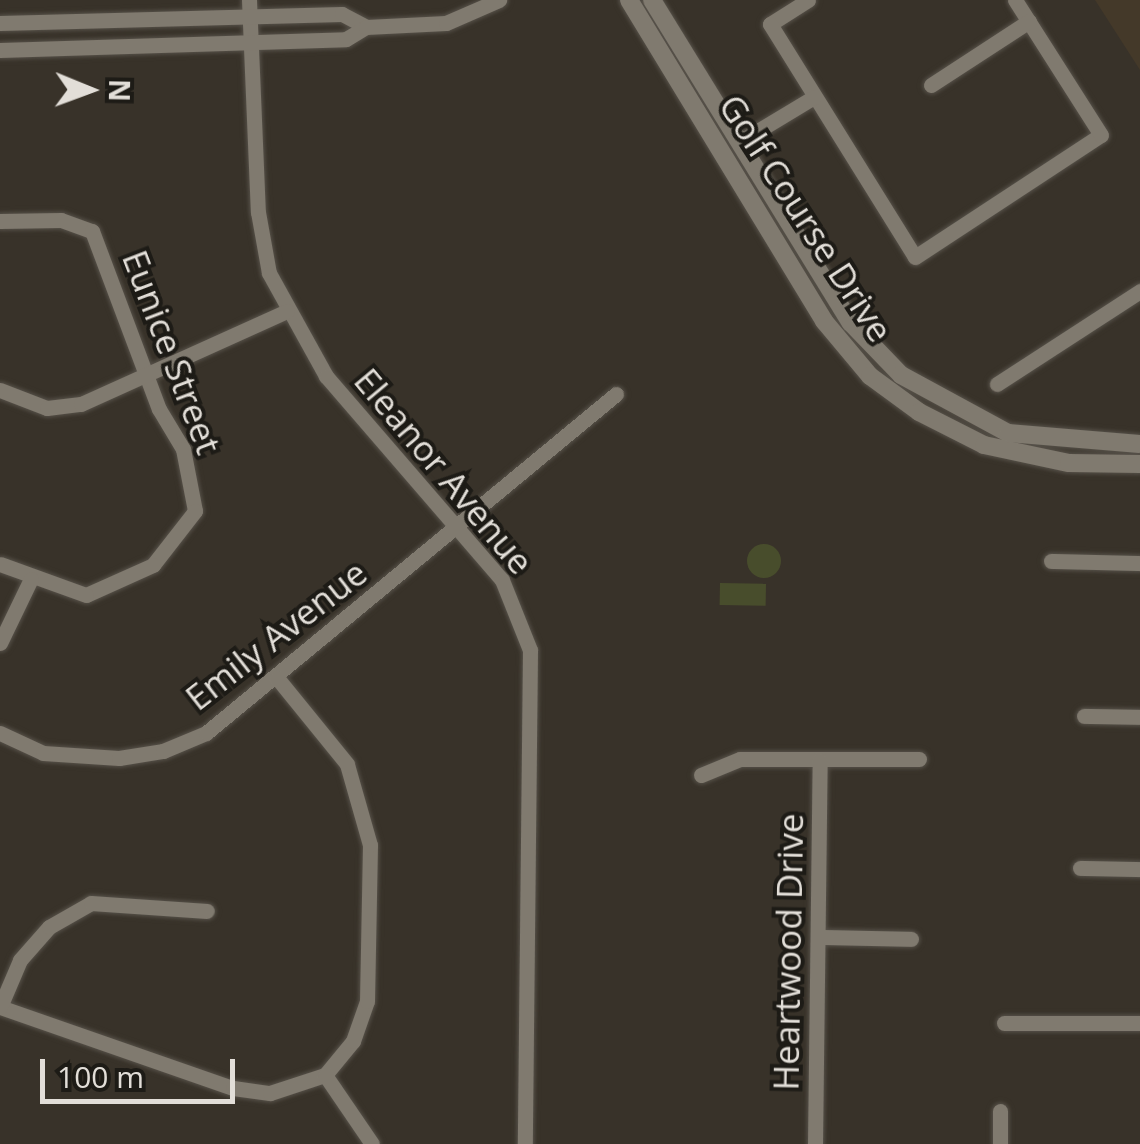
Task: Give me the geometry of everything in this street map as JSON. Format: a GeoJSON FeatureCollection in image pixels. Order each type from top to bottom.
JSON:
{"type":"FeatureCollection","features":[{"type":"Feature","properties":{"kind":"street"},"geometry":{"type":"LineString","coordinates":[[0,23],[249,22],[346,38],[366,28],[446,23],[500,0]]}},
{"type":"Feature","properties":{"kind":"street","name":"Golf Course Drive"},"geometry":{"type":"LineString","coordinates":[[629,0],[824,320],[870,376],[919,412],[984,445],[1069,463],[1140,464]]}},
{"type":"Feature","properties":{"kind":"street","name":"Golf Course Drive"},"geometry":{"type":"LineString","coordinates":[[652,0],[851,322],[900,375],[1008,433],[1140,444]]}},
{"type":"Feature","properties":{"kind":"street"},"geometry":{"type":"LineString","coordinates":[[808,0],[770,24],[915,257],[1101,135],[1016,0]]}},
{"type":"Feature","properties":{"kind":"street"},"geometry":{"type":"LineString","coordinates":[[0,50],[342,14],[366,28]]}},
{"type":"Feature","properties":{"kind":"street"},"geometry":{"type":"LineString","coordinates":[[931,85],[1029,21]]}},
{"type":"Feature","properties":{"kind":"street","name":"Eleanor Avenue"},"geometry":{"type":"LineString","coordinates":[[249,22],[258,212],[269,274],[286,311],[326,376],[502,580],[530,650],[525,1144]]}},
{"type":"Feature","properties":{"kind":"street"},"geometry":{"type":"LineString","coordinates":[[741,142],[814,97]]}},
{"type":"Feature","properties":{"kind":"street","name":"Eunice Street"},"geometry":{"type":"LineString","coordinates":[[0,221],[61,220],[92,231],[148,376],[183,449],[195,511],[153,565],[123,582],[86,594],[31,579],[0,564]]}},
{"type":"Feature","properties":{"kind":"street"},"geometry":{"type":"LineString","coordinates":[[997,384],[1140,291]]}},
{"type":"Feature","properties":{"kind":"street"},"geometry":{"type":"LineString","coordinates":[[0,390],[47,408],[81,404],[286,311]]}},
{"type":"Feature","properties":{"kind":"street","name":"Emily Avenue"},"geometry":{"type":"LineString","coordinates":[[0,733],[43,753],[119,758],[163,751],[206,733],[616,394]]}},
{"type":"Feature","properties":{"kind":"street"},"geometry":{"type":"LineString","coordinates":[[1051,562],[1140,563]]}},
{"type":"Feature","properties":{"kind":"street"},"geometry":{"type":"LineString","coordinates":[[0,642],[31,579]]}},
{"type":"Feature","properties":{"kind":"street"},"geometry":{"type":"LineString","coordinates":[[207,911],[91,903],[48,927],[20,960],[0,1007],[233,1088],[270,1093],[325,1076],[353,1041],[367,1001],[370,845],[348,764],[277,678]]}},
{"type":"Feature","properties":{"kind":"street"},"geometry":{"type":"LineString","coordinates":[[1084,716],[1140,717]]}},
{"type":"Feature","properties":{"kind":"street"},"geometry":{"type":"LineString","coordinates":[[701,775],[740,759],[919,759]]}},
{"type":"Feature","properties":{"kind":"street","name":"Heartwood Drive"},"geometry":{"type":"LineString","coordinates":[[815,1144],[820,760]]}},
{"type":"Feature","properties":{"kind":"street"},"geometry":{"type":"LineString","coordinates":[[1080,868],[1140,869]]}},
{"type":"Feature","properties":{"kind":"street"},"geometry":{"type":"LineString","coordinates":[[820,938],[911,939]]}},
{"type":"Feature","properties":{"kind":"street"},"geometry":{"type":"LineString","coordinates":[[1004,1022],[1140,1023]]}},
{"type":"Feature","properties":{"kind":"street"},"geometry":{"type":"LineString","coordinates":[[325,1076],[372,1144]]}},
{"type":"Feature","properties":{"kind":"street"},"geometry":{"type":"LineString","coordinates":[[1000,1111],[1000,1144]]}},
{"type":"Feature","properties":{"kind":"shaded area"},"geometry":{"type":"Polygon","coordinates":[[[1095,0],[1140,0],[1140,70],[1095,0]]]}},
{"type":"Feature","properties":{"kind":"green space"},"geometry":{"type":"Polygon","coordinates":[[[764,544],[776,549],[781,561],[776,573],[764,578],[752,573],[747,561],[752,549],[764,544]]]}},
{"type":"Feature","properties":{"kind":"green space"},"geometry":{"type":"Polygon","coordinates":[[[720,583],[766,584],[766,606],[720,605],[720,583]]]}}]}
